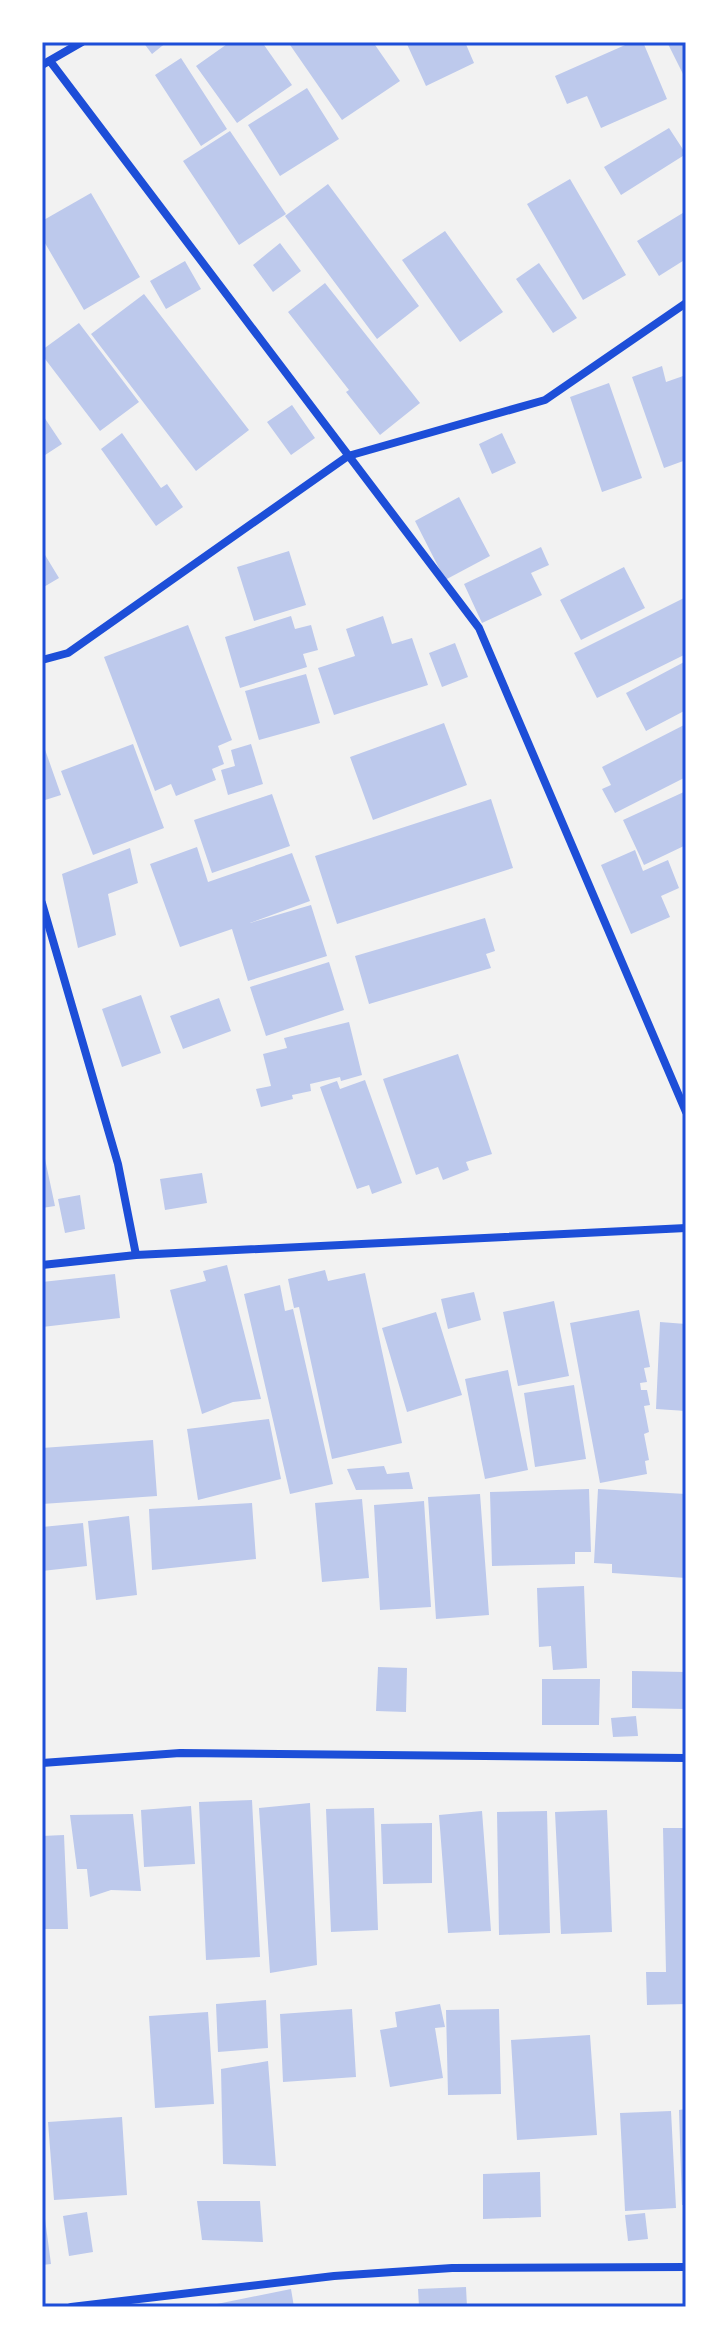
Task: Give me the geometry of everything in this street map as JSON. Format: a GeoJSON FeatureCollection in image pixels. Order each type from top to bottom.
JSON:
{"type":"FeatureCollection","features":[{"type":"Feature","properties":{"kind":"street"},"geometry":{"type":"LineString","coordinates":[[82,42],[46,63],[479,628],[686,1112]]}},
{"type":"Feature","properties":{"kind":"street"},"geometry":{"type":"LineString","coordinates":[[42,660],[68,653],[348,456],[545,400],[686,303]]}},
{"type":"Feature","properties":{"kind":"street"},"geometry":{"type":"LineString","coordinates":[[42,903],[118,1164],[136,1255]]}},
{"type":"Feature","properties":{"kind":"street"},"geometry":{"type":"LineString","coordinates":[[42,1265],[136,1255],[686,1228]]}},
{"type":"Feature","properties":{"kind":"street"},"geometry":{"type":"LineString","coordinates":[[42,1763],[180,1753],[686,1758]]}},
{"type":"Feature","properties":{"kind":"street"},"geometry":{"type":"LineString","coordinates":[[71,2307],[334,2276],[452,2268],[686,2267]]}},
{"type":"Feature","properties":{"kind":"building"},"geometry":{"type":"Polygon","coordinates":[[[143,42],[167,42],[152,54],[143,42]]]}},
{"type":"Feature","properties":{"kind":"building"},"geometry":{"type":"Polygon","coordinates":[[[230,42],[262,42],[292,85],[237,123],[196,66],[230,42]]]}},
{"type":"Feature","properties":{"kind":"building"},"geometry":{"type":"Polygon","coordinates":[[[288,42],[373,42],[400,81],[342,120],[288,42]]]}},
{"type":"Feature","properties":{"kind":"building"},"geometry":{"type":"Polygon","coordinates":[[[406,42],[465,42],[474,63],[426,86],[406,42]]]}},
{"type":"Feature","properties":{"kind":"building"},"geometry":{"type":"Polygon","coordinates":[[[632,42],[643,42],[667,99],[601,128],[587,96],[567,104],[555,76],[632,42]]]}},
{"type":"Feature","properties":{"kind":"building"},"geometry":{"type":"Polygon","coordinates":[[[667,42],[686,42],[686,80],[667,42]]]}},
{"type":"Feature","properties":{"kind":"building"},"geometry":{"type":"Polygon","coordinates":[[[181,58],[227,129],[201,146],[155,75],[181,58]]]}},
{"type":"Feature","properties":{"kind":"building"},"geometry":{"type":"Polygon","coordinates":[[[307,88],[339,139],[280,176],[248,125],[307,88]]]}},
{"type":"Feature","properties":{"kind":"building"},"geometry":{"type":"Polygon","coordinates":[[[669,128],[686,154],[621,195],[604,167],[669,128]]]}},
{"type":"Feature","properties":{"kind":"building"},"geometry":{"type":"Polygon","coordinates":[[[230,131],[286,214],[239,245],[183,161],[230,131]]]}},
{"type":"Feature","properties":{"kind":"building"},"geometry":{"type":"Polygon","coordinates":[[[570,179],[626,275],[583,300],[527,204],[570,179]]]}},
{"type":"Feature","properties":{"kind":"building"},"geometry":{"type":"Polygon","coordinates":[[[328,184],[419,306],[377,339],[285,216],[328,184]]]}},
{"type":"Feature","properties":{"kind":"building"},"geometry":{"type":"Polygon","coordinates":[[[91,193],[140,277],[84,310],[42,238],[42,221],[91,193]]]}},
{"type":"Feature","properties":{"kind":"building"},"geometry":{"type":"Polygon","coordinates":[[[686,211],[686,259],[659,276],[637,241],[686,211]]]}},
{"type":"Feature","properties":{"kind":"building"},"geometry":{"type":"Polygon","coordinates":[[[445,231],[503,312],[460,342],[402,260],[445,231]]]}},
{"type":"Feature","properties":{"kind":"building"},"geometry":{"type":"Polygon","coordinates":[[[280,243],[301,271],[273,292],[253,265],[280,243]]]}},
{"type":"Feature","properties":{"kind":"building"},"geometry":{"type":"Polygon","coordinates":[[[185,261],[201,289],[166,309],[150,281],[185,261]]]}},
{"type":"Feature","properties":{"kind":"building"},"geometry":{"type":"Polygon","coordinates":[[[539,263],[577,318],[553,333],[516,279],[539,263]]]}},
{"type":"Feature","properties":{"kind":"building"},"geometry":{"type":"Polygon","coordinates":[[[325,283],[420,403],[380,435],[288,312],[325,283]]]}},
{"type":"Feature","properties":{"kind":"building"},"geometry":{"type":"Polygon","coordinates":[[[144,294],[249,430],[196,471],[91,334],[144,294]]]}},
{"type":"Feature","properties":{"kind":"building"},"geometry":{"type":"Polygon","coordinates":[[[79,323],[139,402],[100,431],[42,355],[42,350],[79,323]]]}},
{"type":"Feature","properties":{"kind":"building"},"geometry":{"type":"Polygon","coordinates":[[[662,366],[666,382],[686,375],[686,460],[664,468],[632,377],[662,366]]]}},
{"type":"Feature","properties":{"kind":"building"},"geometry":{"type":"Polygon","coordinates":[[[609,383],[642,478],[602,492],[570,397],[609,383]]]}},
{"type":"Feature","properties":{"kind":"building"},"geometry":{"type":"Polygon","coordinates":[[[292,405],[315,438],[291,455],[267,422],[292,405]]]}},
{"type":"Feature","properties":{"kind":"building"},"geometry":{"type":"Polygon","coordinates":[[[42,414],[62,444],[42,457],[42,414]]]}},
{"type":"Feature","properties":{"kind":"building"},"geometry":{"type":"Polygon","coordinates":[[[122,433],[161,488],[167,484],[183,507],[156,526],[101,449],[122,433]]]}},
{"type":"Feature","properties":{"kind":"building"},"geometry":{"type":"Polygon","coordinates":[[[502,433],[516,463],[492,474],[479,444],[502,433]]]}},
{"type":"Feature","properties":{"kind":"building"},"geometry":{"type":"Polygon","coordinates":[[[459,497],[490,556],[445,580],[415,521],[459,497]]]}},
{"type":"Feature","properties":{"kind":"building"},"geometry":{"type":"Polygon","coordinates":[[[541,547],[549,565],[531,573],[542,595],[482,623],[464,584],[541,547]]]}},
{"type":"Feature","properties":{"kind":"building"},"geometry":{"type":"Polygon","coordinates":[[[42,550],[59,578],[42,588],[42,550]]]}},
{"type":"Feature","properties":{"kind":"building"},"geometry":{"type":"Polygon","coordinates":[[[289,551],[306,605],[254,621],[237,567],[289,551]]]}},
{"type":"Feature","properties":{"kind":"building"},"geometry":{"type":"Polygon","coordinates":[[[624,567],[645,608],[581,640],[560,600],[624,567]]]}},
{"type":"Feature","properties":{"kind":"building"},"geometry":{"type":"Polygon","coordinates":[[[686,597],[686,654],[597,698],[574,653],[686,597]]]}},
{"type":"Feature","properties":{"kind":"building"},"geometry":{"type":"Polygon","coordinates":[[[291,616],[295,629],[311,625],[318,650],[303,654],[307,667],[240,688],[225,637],[291,616]]]}},
{"type":"Feature","properties":{"kind":"building"},"geometry":{"type":"Polygon","coordinates":[[[383,616],[392,644],[412,638],[428,685],[334,715],[318,668],[355,656],[346,629],[383,616]]]}},
{"type":"Feature","properties":{"kind":"building"},"geometry":{"type":"Polygon","coordinates":[[[188,625],[232,740],[218,746],[224,764],[212,769],[216,780],[176,796],[171,784],[155,791],[104,657],[188,625]]]}},
{"type":"Feature","properties":{"kind":"building"},"geometry":{"type":"Polygon","coordinates":[[[455,643],[468,677],[442,687],[429,653],[455,643]]]}},
{"type":"Feature","properties":{"kind":"building"},"geometry":{"type":"Polygon","coordinates":[[[686,661],[686,710],[646,731],[626,693],[686,661]]]}},
{"type":"Feature","properties":{"kind":"building"},"geometry":{"type":"Polygon","coordinates":[[[306,674],[320,723],[259,740],[245,691],[306,674]]]}},
{"type":"Feature","properties":{"kind":"building"},"geometry":{"type":"Polygon","coordinates":[[[444,723],[467,785],[373,820],[350,757],[444,723]]]}},
{"type":"Feature","properties":{"kind":"building"},"geometry":{"type":"Polygon","coordinates":[[[686,724],[686,777],[615,813],[602,789],[611,785],[602,767],[686,724]]]}},
{"type":"Feature","properties":{"kind":"building"},"geometry":{"type":"Polygon","coordinates":[[[42,741],[61,795],[42,801],[42,741]]]}},
{"type":"Feature","properties":{"kind":"building"},"geometry":{"type":"Polygon","coordinates":[[[133,744],[164,828],[93,855],[61,771],[133,744]]]}},
{"type":"Feature","properties":{"kind":"building"},"geometry":{"type":"Polygon","coordinates":[[[251,744],[263,784],[228,795],[221,770],[235,766],[231,750],[251,744]]]}},
{"type":"Feature","properties":{"kind":"building"},"geometry":{"type":"Polygon","coordinates":[[[686,791],[686,845],[644,865],[623,820],[686,791]]]}},
{"type":"Feature","properties":{"kind":"building"},"geometry":{"type":"Polygon","coordinates":[[[272,794],[290,846],[212,873],[194,820],[272,794]]]}},
{"type":"Feature","properties":{"kind":"building"},"geometry":{"type":"Polygon","coordinates":[[[491,799],[513,868],[337,924],[315,856],[491,799]]]}},
{"type":"Feature","properties":{"kind":"building"},"geometry":{"type":"Polygon","coordinates":[[[197,847],[208,882],[292,853],[310,901],[250,923],[311,905],[327,956],[248,981],[232,929],[180,947],[150,864],[197,847]]]}},
{"type":"Feature","properties":{"kind":"building"},"geometry":{"type":"Polygon","coordinates":[[[130,848],[138,883],[108,894],[116,935],[78,948],[62,874],[130,848]]]}},
{"type":"Feature","properties":{"kind":"building"},"geometry":{"type":"Polygon","coordinates":[[[635,850],[643,871],[668,860],[679,888],[661,896],[670,917],[631,934],[601,865],[635,850]]]}},
{"type":"Feature","properties":{"kind":"building"},"geometry":{"type":"Polygon","coordinates":[[[485,918],[495,951],[486,954],[491,968],[369,1004],[355,956],[485,918]]]}},
{"type":"Feature","properties":{"kind":"building"},"geometry":{"type":"Polygon","coordinates":[[[329,962],[344,1010],[266,1036],[250,987],[329,962]]]}},
{"type":"Feature","properties":{"kind":"building"},"geometry":{"type":"Polygon","coordinates":[[[141,995],[161,1053],[122,1067],[102,1009],[141,995]]]}},
{"type":"Feature","properties":{"kind":"building"},"geometry":{"type":"Polygon","coordinates":[[[219,998],[231,1031],[183,1049],[170,1016],[219,998]]]}},
{"type":"Feature","properties":{"kind":"building"},"geometry":{"type":"Polygon","coordinates":[[[349,1022],[362,1075],[310,1084],[311,1091],[261,1107],[256,1089],[271,1086],[263,1054],[287,1048],[284,1038],[349,1022]]]}},
{"type":"Feature","properties":{"kind":"building"},"geometry":{"type":"Polygon","coordinates":[[[458,1054],[492,1154],[466,1162],[469,1170],[443,1180],[438,1167],[416,1175],[383,1079],[458,1054]]]}},
{"type":"Feature","properties":{"kind":"building"},"geometry":{"type":"Polygon","coordinates":[[[365,1080],[402,1183],[372,1194],[369,1185],[357,1189],[320,1087],[337,1081],[340,1089],[365,1080]]]}},
{"type":"Feature","properties":{"kind":"building"},"geometry":{"type":"Polygon","coordinates":[[[42,1159],[45,1159],[55,1206],[42,1208],[42,1159]]]}},
{"type":"Feature","properties":{"kind":"building"},"geometry":{"type":"Polygon","coordinates":[[[202,1173],[207,1203],[165,1210],[160,1179],[202,1173]]]}},
{"type":"Feature","properties":{"kind":"building"},"geometry":{"type":"Polygon","coordinates":[[[80,1195],[85,1229],[65,1233],[58,1199],[80,1195]]]}},
{"type":"Feature","properties":{"kind":"building"},"geometry":{"type":"Polygon","coordinates":[[[227,1265],[261,1399],[233,1402],[202,1414],[170,1290],[206,1281],[203,1271],[227,1265]]]}},
{"type":"Feature","properties":{"kind":"building"},"geometry":{"type":"Polygon","coordinates":[[[325,1270],[328,1281],[365,1273],[402,1443],[332,1459],[299,1307],[294,1308],[288,1279],[325,1270]]]}},
{"type":"Feature","properties":{"kind":"building"},"geometry":{"type":"Polygon","coordinates":[[[115,1274],[120,1318],[42,1327],[42,1282],[115,1274]]]}},
{"type":"Feature","properties":{"kind":"building"},"geometry":{"type":"Polygon","coordinates":[[[280,1285],[285,1311],[293,1309],[333,1484],[290,1494],[244,1294],[280,1285]]]}},
{"type":"Feature","properties":{"kind":"building"},"geometry":{"type":"Polygon","coordinates":[[[474,1292],[481,1320],[448,1329],[441,1299],[474,1292]]]}},
{"type":"Feature","properties":{"kind":"building"},"geometry":{"type":"Polygon","coordinates":[[[554,1301],[569,1376],[518,1386],[503,1312],[554,1301]]]}},
{"type":"Feature","properties":{"kind":"building"},"geometry":{"type":"Polygon","coordinates":[[[639,1310],[650,1367],[644,1368],[647,1382],[640,1383],[641,1390],[647,1390],[650,1405],[644,1406],[649,1432],[644,1434],[649,1460],[645,1461],[647,1474],[600,1483],[570,1323],[639,1310]]]}},
{"type":"Feature","properties":{"kind":"building"},"geometry":{"type":"Polygon","coordinates":[[[436,1312],[462,1395],[407,1412],[382,1328],[436,1312]]]}},
{"type":"Feature","properties":{"kind":"building"},"geometry":{"type":"Polygon","coordinates":[[[660,1322],[686,1324],[686,1411],[656,1409],[660,1322]]]}},
{"type":"Feature","properties":{"kind":"building"},"geometry":{"type":"Polygon","coordinates":[[[508,1370],[528,1470],[485,1479],[465,1379],[508,1370]]]}},
{"type":"Feature","properties":{"kind":"building"},"geometry":{"type":"Polygon","coordinates":[[[574,1385],[586,1459],[535,1467],[524,1393],[574,1385]]]}},
{"type":"Feature","properties":{"kind":"building"},"geometry":{"type":"Polygon","coordinates":[[[269,1419],[281,1479],[198,1500],[187,1429],[269,1419]]]}},
{"type":"Feature","properties":{"kind":"building"},"geometry":{"type":"Polygon","coordinates":[[[153,1440],[157,1496],[42,1504],[42,1448],[153,1440]]]}},
{"type":"Feature","properties":{"kind":"building"},"geometry":{"type":"Polygon","coordinates":[[[384,1466],[387,1474],[409,1472],[413,1489],[356,1490],[347,1469],[384,1466]]]}},
{"type":"Feature","properties":{"kind":"building"},"geometry":{"type":"Polygon","coordinates":[[[589,1489],[591,1552],[575,1552],[575,1564],[492,1566],[490,1492],[589,1489]]]}},
{"type":"Feature","properties":{"kind":"building"},"geometry":{"type":"Polygon","coordinates":[[[598,1489],[686,1494],[686,1578],[612,1573],[612,1564],[594,1563],[598,1489]]]}},
{"type":"Feature","properties":{"kind":"building"},"geometry":{"type":"Polygon","coordinates":[[[480,1494],[489,1615],[436,1619],[428,1497],[480,1494]]]}},
{"type":"Feature","properties":{"kind":"building"},"geometry":{"type":"Polygon","coordinates":[[[362,1499],[369,1578],[322,1582],[315,1503],[362,1499]]]}},
{"type":"Feature","properties":{"kind":"building"},"geometry":{"type":"Polygon","coordinates":[[[424,1501],[431,1607],[380,1610],[374,1505],[424,1501]]]}},
{"type":"Feature","properties":{"kind":"building"},"geometry":{"type":"Polygon","coordinates":[[[252,1503],[256,1559],[152,1570],[149,1509],[252,1503]]]}},
{"type":"Feature","properties":{"kind":"building"},"geometry":{"type":"Polygon","coordinates":[[[129,1516],[137,1595],[96,1600],[88,1521],[129,1516]]]}},
{"type":"Feature","properties":{"kind":"building"},"geometry":{"type":"Polygon","coordinates":[[[83,1523],[87,1566],[42,1571],[42,1527],[83,1523]]]}},
{"type":"Feature","properties":{"kind":"building"},"geometry":{"type":"Polygon","coordinates":[[[584,1586],[587,1668],[553,1670],[551,1646],[539,1647],[537,1588],[584,1586]]]}},
{"type":"Feature","properties":{"kind":"building"},"geometry":{"type":"Polygon","coordinates":[[[378,1667],[407,1668],[406,1712],[376,1711],[378,1667]]]}},
{"type":"Feature","properties":{"kind":"building"},"geometry":{"type":"Polygon","coordinates":[[[632,1671],[686,1672],[686,1709],[632,1708],[632,1671]]]}},
{"type":"Feature","properties":{"kind":"building"},"geometry":{"type":"Polygon","coordinates":[[[542,1679],[600,1679],[599,1725],[542,1725],[542,1679]]]}},
{"type":"Feature","properties":{"kind":"building"},"geometry":{"type":"Polygon","coordinates":[[[636,1716],[638,1736],[613,1737],[611,1718],[636,1716]]]}},
{"type":"Feature","properties":{"kind":"building"},"geometry":{"type":"Polygon","coordinates":[[[252,1800],[260,1957],[206,1960],[199,1802],[252,1800]]]}},
{"type":"Feature","properties":{"kind":"building"},"geometry":{"type":"Polygon","coordinates":[[[310,1803],[317,1965],[270,1973],[259,1808],[310,1803]]]}},
{"type":"Feature","properties":{"kind":"building"},"geometry":{"type":"Polygon","coordinates":[[[191,1806],[195,1864],[144,1867],[141,1810],[191,1806]]]}},
{"type":"Feature","properties":{"kind":"building"},"geometry":{"type":"Polygon","coordinates":[[[374,1808],[378,1930],[331,1932],[326,1809],[374,1808]]]}},
{"type":"Feature","properties":{"kind":"building"},"geometry":{"type":"Polygon","coordinates":[[[607,1810],[612,1932],[561,1934],[555,1812],[607,1810]]]}},
{"type":"Feature","properties":{"kind":"building"},"geometry":{"type":"Polygon","coordinates":[[[482,1811],[491,1931],[448,1933],[439,1815],[482,1811]]]}},
{"type":"Feature","properties":{"kind":"building"},"geometry":{"type":"Polygon","coordinates":[[[547,1811],[550,1933],[499,1935],[497,1812],[547,1811]]]}},
{"type":"Feature","properties":{"kind":"building"},"geometry":{"type":"Polygon","coordinates":[[[133,1814],[141,1891],[111,1890],[90,1897],[87,1869],[77,1869],[70,1815],[133,1814]]]}},
{"type":"Feature","properties":{"kind":"building"},"geometry":{"type":"Polygon","coordinates":[[[432,1823],[432,1883],[383,1884],[381,1824],[432,1823]]]}},
{"type":"Feature","properties":{"kind":"building"},"geometry":{"type":"Polygon","coordinates":[[[663,1828],[686,1828],[686,2004],[647,2005],[646,1972],[666,1972],[663,1828]]]}},
{"type":"Feature","properties":{"kind":"building"},"geometry":{"type":"Polygon","coordinates":[[[64,1835],[68,1929],[42,1929],[42,1836],[64,1835]]]}},
{"type":"Feature","properties":{"kind":"building"},"geometry":{"type":"Polygon","coordinates":[[[266,2000],[268,2048],[218,2052],[216,2004],[266,2000]]]}},
{"type":"Feature","properties":{"kind":"building"},"geometry":{"type":"Polygon","coordinates":[[[440,2004],[445,2027],[435,2028],[443,2078],[390,2087],[380,2030],[397,2027],[395,2012],[440,2004]]]}},
{"type":"Feature","properties":{"kind":"building"},"geometry":{"type":"Polygon","coordinates":[[[352,2009],[356,2077],[283,2082],[280,2014],[352,2009]]]}},
{"type":"Feature","properties":{"kind":"building"},"geometry":{"type":"Polygon","coordinates":[[[499,2009],[501,2094],[448,2095],[446,2010],[499,2009]]]}},
{"type":"Feature","properties":{"kind":"building"},"geometry":{"type":"Polygon","coordinates":[[[208,2012],[214,2104],[155,2108],[149,2016],[208,2012]]]}},
{"type":"Feature","properties":{"kind":"building"},"geometry":{"type":"Polygon","coordinates":[[[590,2035],[597,2135],[517,2140],[511,2040],[590,2035]]]}},
{"type":"Feature","properties":{"kind":"building"},"geometry":{"type":"Polygon","coordinates":[[[268,2061],[276,2166],[223,2164],[221,2069],[268,2061]]]}},
{"type":"Feature","properties":{"kind":"building"},"geometry":{"type":"Polygon","coordinates":[[[686,2109],[686,2205],[682,2205],[679,2110],[686,2109]]]}},
{"type":"Feature","properties":{"kind":"building"},"geometry":{"type":"Polygon","coordinates":[[[671,2111],[676,2208],[625,2211],[620,2113],[671,2111]]]}},
{"type":"Feature","properties":{"kind":"building"},"geometry":{"type":"Polygon","coordinates":[[[122,2117],[127,2195],[54,2200],[48,2122],[122,2117]]]}},
{"type":"Feature","properties":{"kind":"building"},"geometry":{"type":"Polygon","coordinates":[[[540,2172],[541,2217],[483,2219],[483,2174],[540,2172]]]}},
{"type":"Feature","properties":{"kind":"building"},"geometry":{"type":"Polygon","coordinates":[[[197,2201],[260,2201],[263,2242],[202,2240],[197,2201]]]}},
{"type":"Feature","properties":{"kind":"building"},"geometry":{"type":"Polygon","coordinates":[[[87,2212],[93,2252],[69,2256],[63,2216],[87,2212]]]}},
{"type":"Feature","properties":{"kind":"building"},"geometry":{"type":"Polygon","coordinates":[[[645,2213],[648,2239],[628,2241],[625,2215],[645,2213]]]}},
{"type":"Feature","properties":{"kind":"building"},"geometry":{"type":"Polygon","coordinates":[[[45,2219],[51,2264],[42,2265],[42,2220],[45,2219]]]}},
{"type":"Feature","properties":{"kind":"building"},"geometry":{"type":"Polygon","coordinates":[[[466,2287],[467,2307],[419,2307],[418,2289],[466,2287]]]}},
{"type":"Feature","properties":{"kind":"building"},"geometry":{"type":"Polygon","coordinates":[[[291,2289],[294,2307],[207,2307],[207,2306],[291,2289]]]}}]}
